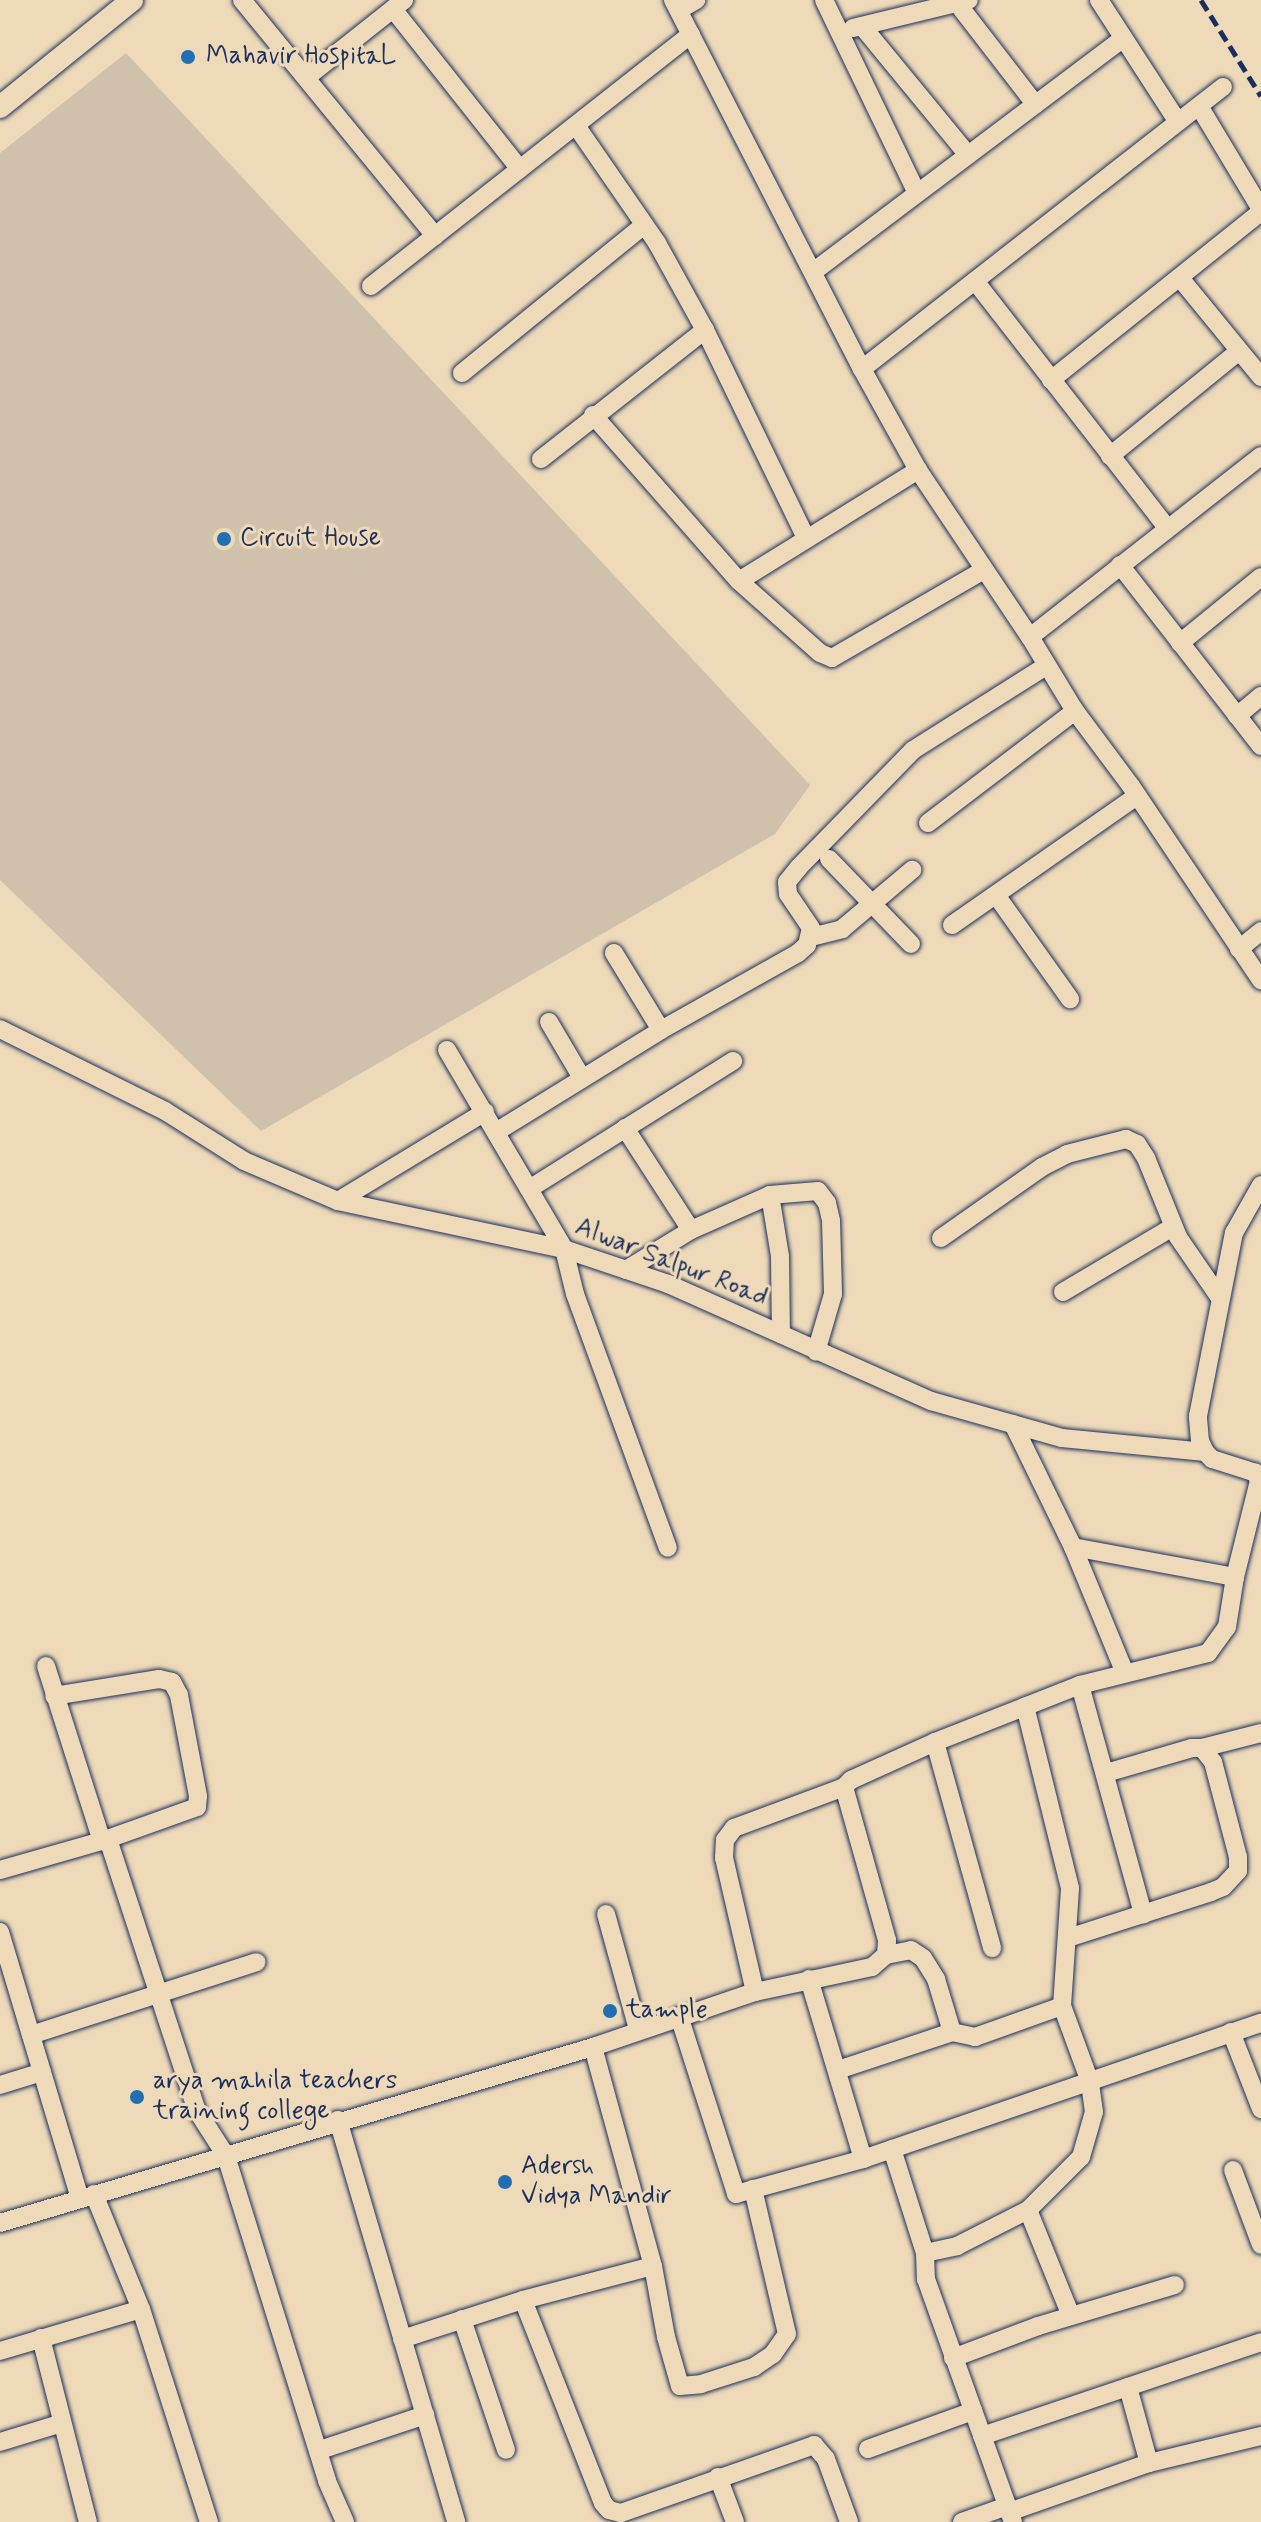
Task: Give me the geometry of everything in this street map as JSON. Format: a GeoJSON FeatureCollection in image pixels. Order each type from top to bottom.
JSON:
{"type":"FeatureCollection","features":[{"type":"Feature","properties":{"kind":"main road"},"geometry":{"type":"LineString","coordinates":[[0,107],[132,0]]}},
{"type":"Feature","properties":{"kind":"street"},"geometry":{"type":"LineString","coordinates":[[242,0],[435,236]]}},
{"type":"Feature","properties":{"kind":"street"},"geometry":{"type":"LineString","coordinates":[[696,0],[676,5],[862,369],[918,470],[1030,637],[1075,711],[1137,796],[1261,980]]}},
{"type":"Feature","properties":{"kind":"street"},"geometry":{"type":"LineString","coordinates":[[824,0],[917,193]]}},
{"type":"Feature","properties":{"kind":"street"},"geometry":{"type":"LineString","coordinates":[[1099,0],[1178,122]]}},
{"type":"Feature","properties":{"kind":"street"},"geometry":{"type":"LineString","coordinates":[[839,32],[963,2],[1035,104]]}},
{"type":"Feature","properties":{"kind":"street"},"geometry":{"type":"LineString","coordinates":[[307,77],[398,4],[520,169]]}},
{"type":"Feature","properties":{"kind":"street"},"geometry":{"type":"LineString","coordinates":[[862,26],[968,155]]}},
{"type":"Feature","properties":{"kind":"street"},"geometry":{"type":"LineString","coordinates":[[371,286],[577,127],[691,34]]}},
{"type":"Feature","properties":{"kind":"street"},"geometry":{"type":"LineString","coordinates":[[813,272],[1122,39]]}},
{"type":"Feature","properties":{"kind":"street"},"geometry":{"type":"LineString","coordinates":[[862,369],[1223,87]]}},
{"type":"Feature","properties":{"kind":"street"},"geometry":{"type":"LineString","coordinates":[[1051,380],[1261,211],[1199,106]]}},
{"type":"Feature","properties":{"kind":"street"},"geometry":{"type":"LineString","coordinates":[[577,127],[644,225],[705,330],[806,538]]}},
{"type":"Feature","properties":{"kind":"street"},"geometry":{"type":"LineString","coordinates":[[462,373],[644,225]]}},
{"type":"Feature","properties":{"kind":"street"},"geometry":{"type":"LineString","coordinates":[[1180,278],[1261,377]]}},
{"type":"Feature","properties":{"kind":"street"},"geometry":{"type":"LineString","coordinates":[[975,281],[1167,528]]}},
{"type":"Feature","properties":{"kind":"street"},"geometry":{"type":"LineString","coordinates":[[541,459],[593,415],[705,330]]}},
{"type":"Feature","properties":{"kind":"street"},"geometry":{"type":"LineString","coordinates":[[1110,456],[1239,351]]}},
{"type":"Feature","properties":{"kind":"street"},"geometry":{"type":"LineString","coordinates":[[593,415],[739,581],[820,653],[832,658],[984,570]]}},
{"type":"Feature","properties":{"kind":"street"},"geometry":{"type":"LineString","coordinates":[[1030,637],[1261,456]]}},
{"type":"Feature","properties":{"kind":"street"},"geometry":{"type":"LineString","coordinates":[[739,581],[918,470]]}},
{"type":"Feature","properties":{"kind":"street"},"geometry":{"type":"LineString","coordinates":[[1120,565],[1261,746]]}},
{"type":"Feature","properties":{"kind":"street"},"geometry":{"type":"LineString","coordinates":[[1180,643],[1261,577]]}},
{"type":"Feature","properties":{"kind":"street"},"geometry":{"type":"LineString","coordinates":[[496,1132],[661,1030],[798,953],[811,937],[811,928],[788,894],[787,882],[799,867],[913,750],[1046,666]]}},
{"type":"Feature","properties":{"kind":"street"},"geometry":{"type":"LineString","coordinates":[[1237,716],[1261,696]]}},
{"type":"Feature","properties":{"kind":"street"},"geometry":{"type":"LineString","coordinates":[[928,823],[1075,711]]}},
{"type":"Feature","properties":{"kind":"street"},"geometry":{"type":"LineString","coordinates":[[952,925],[1137,796]]}},
{"type":"Feature","properties":{"kind":"street"},"geometry":{"type":"LineString","coordinates":[[829,859],[911,944]]}},
{"type":"Feature","properties":{"kind":"street"},"geometry":{"type":"LineString","coordinates":[[811,937],[834,933],[912,870]]}},
{"type":"Feature","properties":{"kind":"street"},"geometry":{"type":"LineString","coordinates":[[996,895],[1070,999]]}},
{"type":"Feature","properties":{"kind":"street"},"geometry":{"type":"LineString","coordinates":[[1239,949],[1261,931]]}},
{"type":"Feature","properties":{"kind":"street"},"geometry":{"type":"LineString","coordinates":[[614,953],[661,1030]]}},
{"type":"Feature","properties":{"kind":"street"},"geometry":{"type":"LineString","coordinates":[[549,1022],[582,1078]]}},
{"type":"Feature","properties":{"kind":"street","name":"Alwar Salpur Road"},"geometry":{"type":"LineString","coordinates":[[0,1029],[165,1111],[244,1161],[338,1201],[564,1249],[626,1270],[781,1334],[931,1401],[1062,1438],[1205,1452],[1212,1459],[1259,1474]]}},
{"type":"Feature","properties":{"kind":"street"},"geometry":{"type":"LineString","coordinates":[[447,1050],[564,1249],[575,1294],[668,1548]]}},
{"type":"Feature","properties":{"kind":"street"},"geometry":{"type":"LineString","coordinates":[[529,1189],[733,1061]]}},
{"type":"Feature","properties":{"kind":"street"},"geometry":{"type":"LineString","coordinates":[[338,1201],[485,1112]]}},
{"type":"Feature","properties":{"kind":"street"},"geometry":{"type":"LineString","coordinates":[[625,1128],[691,1230]]}},
{"type":"Feature","properties":{"kind":"street"},"geometry":{"type":"LineString","coordinates":[[941,1238],[1042,1167],[1067,1154],[1126,1139],[1137,1144],[1146,1158],[1173,1227],[1220,1298]]}},
{"type":"Feature","properties":{"kind":"street"},"geometry":{"type":"LineString","coordinates":[[1205,1452],[1200,1441],[1198,1416],[1220,1298],[1234,1233],[1261,1185]]}},
{"type":"Feature","properties":{"kind":"street"},"geometry":{"type":"LineString","coordinates":[[626,1270],[691,1230],[770,1195],[818,1191],[827,1203],[833,1294],[816,1352]]}},
{"type":"Feature","properties":{"kind":"street"},"geometry":{"type":"LineString","coordinates":[[770,1195],[780,1256],[781,1334]]}},
{"type":"Feature","properties":{"kind":"street"},"geometry":{"type":"LineString","coordinates":[[1063,1292],[1173,1227]]}},
{"type":"Feature","properties":{"kind":"street"},"geometry":{"type":"LineString","coordinates":[[1013,1424],[1073,1547],[1125,1673]]}},
{"type":"Feature","properties":{"kind":"street"},"geometry":{"type":"LineString","coordinates":[[755,1992],[724,1858],[725,1840],[734,1828],[844,1787],[851,1780],[935,1742],[1080,1685],[1208,1653],[1227,1627],[1235,1577],[1259,1474]]}},
{"type":"Feature","properties":{"kind":"street"},"geometry":{"type":"LineString","coordinates":[[1073,1547],[1235,1577]]}},
{"type":"Feature","properties":{"kind":"street"},"geometry":{"type":"LineString","coordinates":[[46,1666],[196,2109],[226,2156],[320,2450],[327,2481],[345,2522]]}},
{"type":"Feature","properties":{"kind":"street"},"geometry":{"type":"LineString","coordinates":[[0,1870],[105,1840],[197,1807],[198,1796],[179,1695],[172,1682],[159,1679],[54,1696]]}},
{"type":"Feature","properties":{"kind":"street"},"geometry":{"type":"LineString","coordinates":[[1080,1685],[1143,1914]]}},
{"type":"Feature","properties":{"kind":"street"},"geometry":{"type":"LineString","coordinates":[[925,2253],[957,2246],[1028,2210],[1081,2157],[1094,2112],[1090,2082],[1062,2006],[1070,1888],[1025,1706]]}},
{"type":"Feature","properties":{"kind":"street"},"geometry":{"type":"LineString","coordinates":[[1106,1773],[1192,1748],[1261,1733]]}},
{"type":"Feature","properties":{"kind":"street"},"geometry":{"type":"LineString","coordinates":[[935,1742],[992,1948]]}},
{"type":"Feature","properties":{"kind":"street"},"geometry":{"type":"LineString","coordinates":[[1068,1938],[1223,1887],[1238,1871],[1238,1857],[1213,1762],[1202,1748]]}},
{"type":"Feature","properties":{"kind":"street"},"geometry":{"type":"LineString","coordinates":[[844,1787],[887,1940],[886,1955]]}},
{"type":"Feature","properties":{"kind":"street"},"geometry":{"type":"LineString","coordinates":[[606,1914],[638,2029]]}},
{"type":"Feature","properties":{"kind":"street"},"geometry":{"type":"LineString","coordinates":[[0,1932],[42,2072],[87,2196],[141,2309],[209,2522]]}},
{"type":"Feature","properties":{"kind":"street"},"geometry":{"type":"LineString","coordinates":[[0,2223],[338,2120],[593,2047],[638,2029],[755,1992],[872,1967],[886,1955],[911,1950],[923,1958],[936,1979],[952,2032]]}},
{"type":"Feature","properties":{"kind":"street"},"geometry":{"type":"LineString","coordinates":[[31,2035],[257,1962]]}},
{"type":"Feature","properties":{"kind":"street"},"geometry":{"type":"LineString","coordinates":[[809,1979],[863,2159]]}},
{"type":"Feature","properties":{"kind":"street"},"geometry":{"type":"LineString","coordinates":[[838,2070],[952,2032],[975,2037],[1062,2006]]}},
{"type":"Feature","properties":{"kind":"street"},"geometry":{"type":"LineString","coordinates":[[679,2016],[736,2194],[863,2159],[1261,2023]]}},
{"type":"Feature","properties":{"kind":"street"},"geometry":{"type":"LineString","coordinates":[[1231,2032],[1261,2109]]}},
{"type":"Feature","properties":{"kind":"street"},"geometry":{"type":"LineString","coordinates":[[593,2047],[653,2266],[674,2374],[680,2386],[701,2384],[754,2367],[773,2354],[787,2334],[753,2189]]}},
{"type":"Feature","properties":{"kind":"street"},"geometry":{"type":"LineString","coordinates":[[0,2085],[42,2072]]}},
{"type":"Feature","properties":{"kind":"street"},"geometry":{"type":"LineString","coordinates":[[338,2120],[456,2522]]}},
{"type":"Feature","properties":{"kind":"street"},"geometry":{"type":"LineString","coordinates":[[892,2149],[925,2253],[926,2279],[1010,2513]]}},
{"type":"Feature","properties":{"kind":"street"},"geometry":{"type":"LineString","coordinates":[[1233,2170],[1261,2245]]}},
{"type":"Feature","properties":{"kind":"street"},"geometry":{"type":"LineString","coordinates":[[1028,2210],[1071,2316]]}},
{"type":"Feature","properties":{"kind":"street"},"geometry":{"type":"LineString","coordinates":[[402,2339],[523,2300],[653,2266]]}},
{"type":"Feature","properties":{"kind":"street"},"geometry":{"type":"LineString","coordinates":[[953,2358],[1071,2316],[1175,2285]]}},
{"type":"Feature","properties":{"kind":"street"},"geometry":{"type":"LineString","coordinates":[[523,2300],[603,2503],[609,2510],[621,2513],[814,2445],[826,2459],[849,2522]]}},
{"type":"Feature","properties":{"kind":"street"},"geometry":{"type":"LineString","coordinates":[[0,2351],[141,2309]]}},
{"type":"Feature","properties":{"kind":"street"},"geometry":{"type":"LineString","coordinates":[[462,2319],[506,2450]]}},
{"type":"Feature","properties":{"kind":"street"},"geometry":{"type":"LineString","coordinates":[[41,2338],[88,2522]]}},
{"type":"Feature","properties":{"kind":"street"},"geometry":{"type":"LineString","coordinates":[[982,2436],[1261,2342]]}},
{"type":"Feature","properties":{"kind":"street"},"geometry":{"type":"LineString","coordinates":[[1128,2387],[1149,2463]]}},
{"type":"Feature","properties":{"kind":"street"},"geometry":{"type":"LineString","coordinates":[[868,2449],[973,2411]]}},
{"type":"Feature","properties":{"kind":"street"},"geometry":{"type":"LineString","coordinates":[[320,2450],[425,2415]]}},
{"type":"Feature","properties":{"kind":"street"},"geometry":{"type":"LineString","coordinates":[[0,2442],[62,2423]]}},
{"type":"Feature","properties":{"kind":"street"},"geometry":{"type":"LineString","coordinates":[[962,2522],[1010,2513],[1149,2463],[1261,2436]]}},
{"type":"Feature","properties":{"kind":"street"},"geometry":{"type":"LineString","coordinates":[[718,2477],[735,2522]]}},
{"type":"Feature","properties":{"kind":"shaded area"},"geometry":{"type":"Polygon","coordinates":[[[126,53],[810,785],[775,834],[261,1131],[0,880],[0,153],[126,53]]]}},
{"type":"Feature","properties":{"kind":"railway"},"geometry":{"type":"LineString","coordinates":[[1201,0],[1261,96]]}},
{"type":"Feature","properties":{"kind":"place","name":"Mahavir HospitaL"},"geometry":{"type":"Point","coordinates":[188,57]}},
{"type":"Feature","properties":{"kind":"place","name":"Circuit House"},"geometry":{"type":"Point","coordinates":[224,539]}},
{"type":"Feature","properties":{"kind":"place","name":"tample"},"geometry":{"type":"Point","coordinates":[610,2011]}},
{"type":"Feature","properties":{"kind":"place","name":"arya mahila teachers training college"},"geometry":{"type":"Point","coordinates":[137,2097]}},
{"type":"Feature","properties":{"kind":"place","name":"Adersh Vidya Mandir"},"geometry":{"type":"Point","coordinates":[505,2182]}}]}
